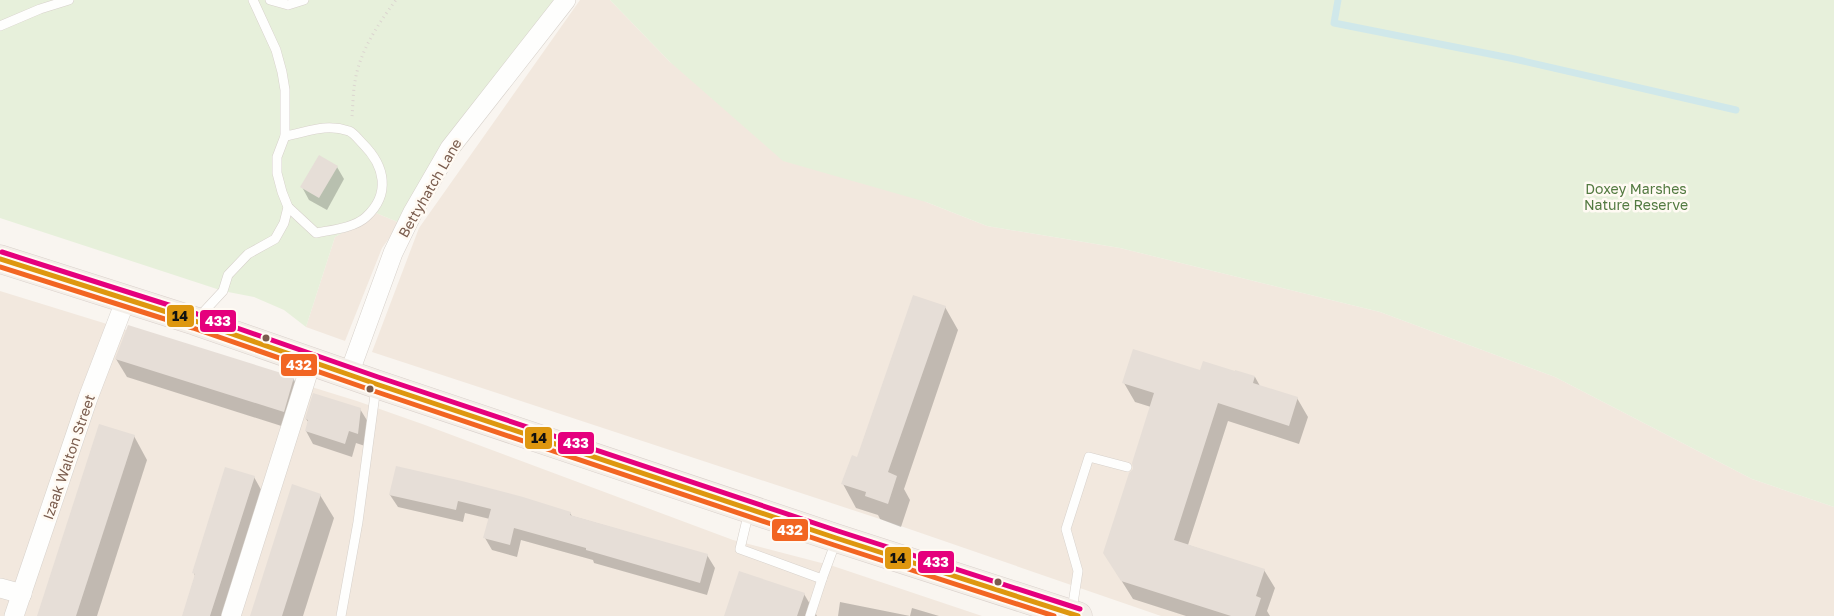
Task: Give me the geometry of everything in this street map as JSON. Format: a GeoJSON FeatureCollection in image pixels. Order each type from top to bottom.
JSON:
{"type":"FeatureCollection","features":[{"type":"Feature","properties":{"kind":"main road"},"geometry":{"type":"LineString","coordinates":[[0,259],[195,320],[376,384],[836,538],[1075,615]]}},
{"type":"Feature","properties":{"kind":"street","name":"Bettyhatch Lane"},"geometry":{"type":"LineString","coordinates":[[349,374],[393,253],[417,204],[450,148],[566,0]]}},
{"type":"Feature","properties":{"kind":"street","name":"Izaak Walton Street"},"geometry":{"type":"LineString","coordinates":[[14,616],[88,398],[126,299]]}},
{"type":"Feature","properties":{"kind":"street"},"geometry":{"type":"LineString","coordinates":[[231,616],[312,360]]}},
{"type":"Feature","properties":{"kind":"street"},"geometry":{"type":"LineString","coordinates":[[0,588],[22,594]]}},
{"type":"Feature","properties":{"kind":"lane"},"geometry":{"type":"LineString","coordinates":[[0,26],[40,9],[69,0]]}},
{"type":"Feature","properties":{"kind":"lane"},"geometry":{"type":"LineString","coordinates":[[253,0],[276,50],[282,72],[285,90],[285,136],[277,157],[277,173],[288,207],[316,233],[350,226],[365,218],[376,205],[384,186],[380,167],[372,153],[351,132],[325,127],[285,136]]}},
{"type":"Feature","properties":{"kind":"lane"},"geometry":{"type":"LineString","coordinates":[[270,0],[288,5],[304,0]]}},
{"type":"Feature","properties":{"kind":"lane"},"geometry":{"type":"LineString","coordinates":[[195,320],[223,291],[228,276],[248,254],[275,238],[284,223],[288,207]]}},
{"type":"Feature","properties":{"kind":"lane"},"geometry":{"type":"LineString","coordinates":[[341,616],[358,522],[376,384]]}},
{"type":"Feature","properties":{"kind":"lane"},"geometry":{"type":"LineString","coordinates":[[1075,615],[1078,570],[1066,529],[1090,457],[1127,467]]}},
{"type":"Feature","properties":{"kind":"lane"},"geometry":{"type":"LineString","coordinates":[[750,509],[740,549],[822,579]]}},
{"type":"Feature","properties":{"kind":"lane"},"geometry":{"type":"LineString","coordinates":[[810,616],[836,538]]}},
{"type":"Feature","properties":{"kind":"path"},"geometry":{"type":"LineString","coordinates":[[351,132],[355,81],[360,60],[371,38],[396,0]]}},
{"type":"Feature","properties":{"kind":"shaded area"},"geometry":{"type":"Polygon","coordinates":[[[580,0],[610,0],[670,62],[926,202],[987,226],[1120,248],[1380,312],[1555,377],[1752,479],[1834,507],[1834,616],[1161,616],[886,521],[372,352],[419,228],[580,0]]]}},
{"type":"Feature","properties":{"kind":"shaded area"},"geometry":{"type":"Polygon","coordinates":[[[376,213],[400,223],[382,248],[345,341],[306,327],[335,237],[376,213]]]}},
{"type":"Feature","properties":{"kind":"shaded area"},"geometry":{"type":"Polygon","coordinates":[[[0,291],[357,401],[733,540],[833,566],[982,616],[0,616],[0,291]]]}},
{"type":"Feature","properties":{"kind":"green space"},"geometry":{"type":"Polygon","coordinates":[[[0,0],[554,0],[400,223],[376,213],[335,237],[306,327],[284,310],[254,297],[223,291],[0,218],[0,0]]]}},
{"type":"Feature","properties":{"kind":"green space","name":"Doxey Marshes Nature Reserve"},"geometry":{"type":"Polygon","coordinates":[[[610,0],[1834,0],[1834,507],[1752,479],[1555,377],[1380,312],[1120,248],[987,226],[926,202],[783,161],[670,62],[610,0]]]}},
{"type":"Feature","properties":{"kind":"building"},"geometry":{"type":"Polygon","coordinates":[[[319,155],[338,166],[319,198],[300,187],[319,155]]]}},
{"type":"Feature","properties":{"kind":"building"},"geometry":{"type":"Polygon","coordinates":[[[913,295],[946,306],[888,472],[897,476],[888,504],[865,496],[866,492],[841,484],[852,455],[857,457],[913,295]]]}},
{"type":"Feature","properties":{"kind":"building"},"geometry":{"type":"Polygon","coordinates":[[[128,325],[294,377],[284,412],[115,359],[128,325]]]}},
{"type":"Feature","properties":{"kind":"building"},"geometry":{"type":"Polygon","coordinates":[[[1133,349],[1200,370],[1203,361],[1235,370],[1255,376],[1253,383],[1298,397],[1289,426],[1218,403],[1174,540],[1265,569],[1256,596],[1261,598],[1255,616],[1231,616],[1121,581],[1103,553],[1129,473],[1133,469],[1132,463],[1154,393],[1122,383],[1133,349]]]}},
{"type":"Feature","properties":{"kind":"building"},"geometry":{"type":"Polygon","coordinates":[[[313,393],[361,408],[358,434],[349,431],[345,444],[305,431],[308,420],[305,419],[313,393]]]}},
{"type":"Feature","properties":{"kind":"building"},"geometry":{"type":"Polygon","coordinates":[[[99,424],[135,435],[76,616],[37,616],[99,424]]]}},
{"type":"Feature","properties":{"kind":"building"},"geometry":{"type":"Polygon","coordinates":[[[396,466],[523,497],[571,512],[570,515],[708,554],[700,583],[514,528],[510,545],[483,538],[491,509],[458,501],[456,510],[389,495],[396,466]]]}},
{"type":"Feature","properties":{"kind":"building"},"geometry":{"type":"Polygon","coordinates":[[[225,467],[255,476],[210,616],[182,616],[195,574],[192,573],[225,467]]]}},
{"type":"Feature","properties":{"kind":"building"},"geometry":{"type":"Polygon","coordinates":[[[292,484],[321,494],[282,616],[250,616],[292,484]]]}},
{"type":"Feature","properties":{"kind":"building"},"geometry":{"type":"Polygon","coordinates":[[[739,571],[805,593],[797,616],[724,616],[739,571]]]}},
{"type":"Feature","properties":{"kind":"waterway"},"geometry":{"type":"LineString","coordinates":[[1338,0],[1334,23],[1510,58],[1736,110]]}},
{"type":"Feature","properties":{"kind":"transit line","name":"433"},"geometry":{"type":"LineString","coordinates":[[2,252],[197,314],[378,377],[838,531],[1080,609]]}},
{"type":"Feature","properties":{"kind":"transit line","name":"14"},"geometry":{"type":"LineString","coordinates":[[0,259],[195,321],[376,384],[836,538],[1078,616]]}},
{"type":"Feature","properties":{"kind":"transit line","name":"432"},"geometry":{"type":"LineString","coordinates":[[0,267],[193,328],[374,391],[834,545],[1054,616]]}}]}
